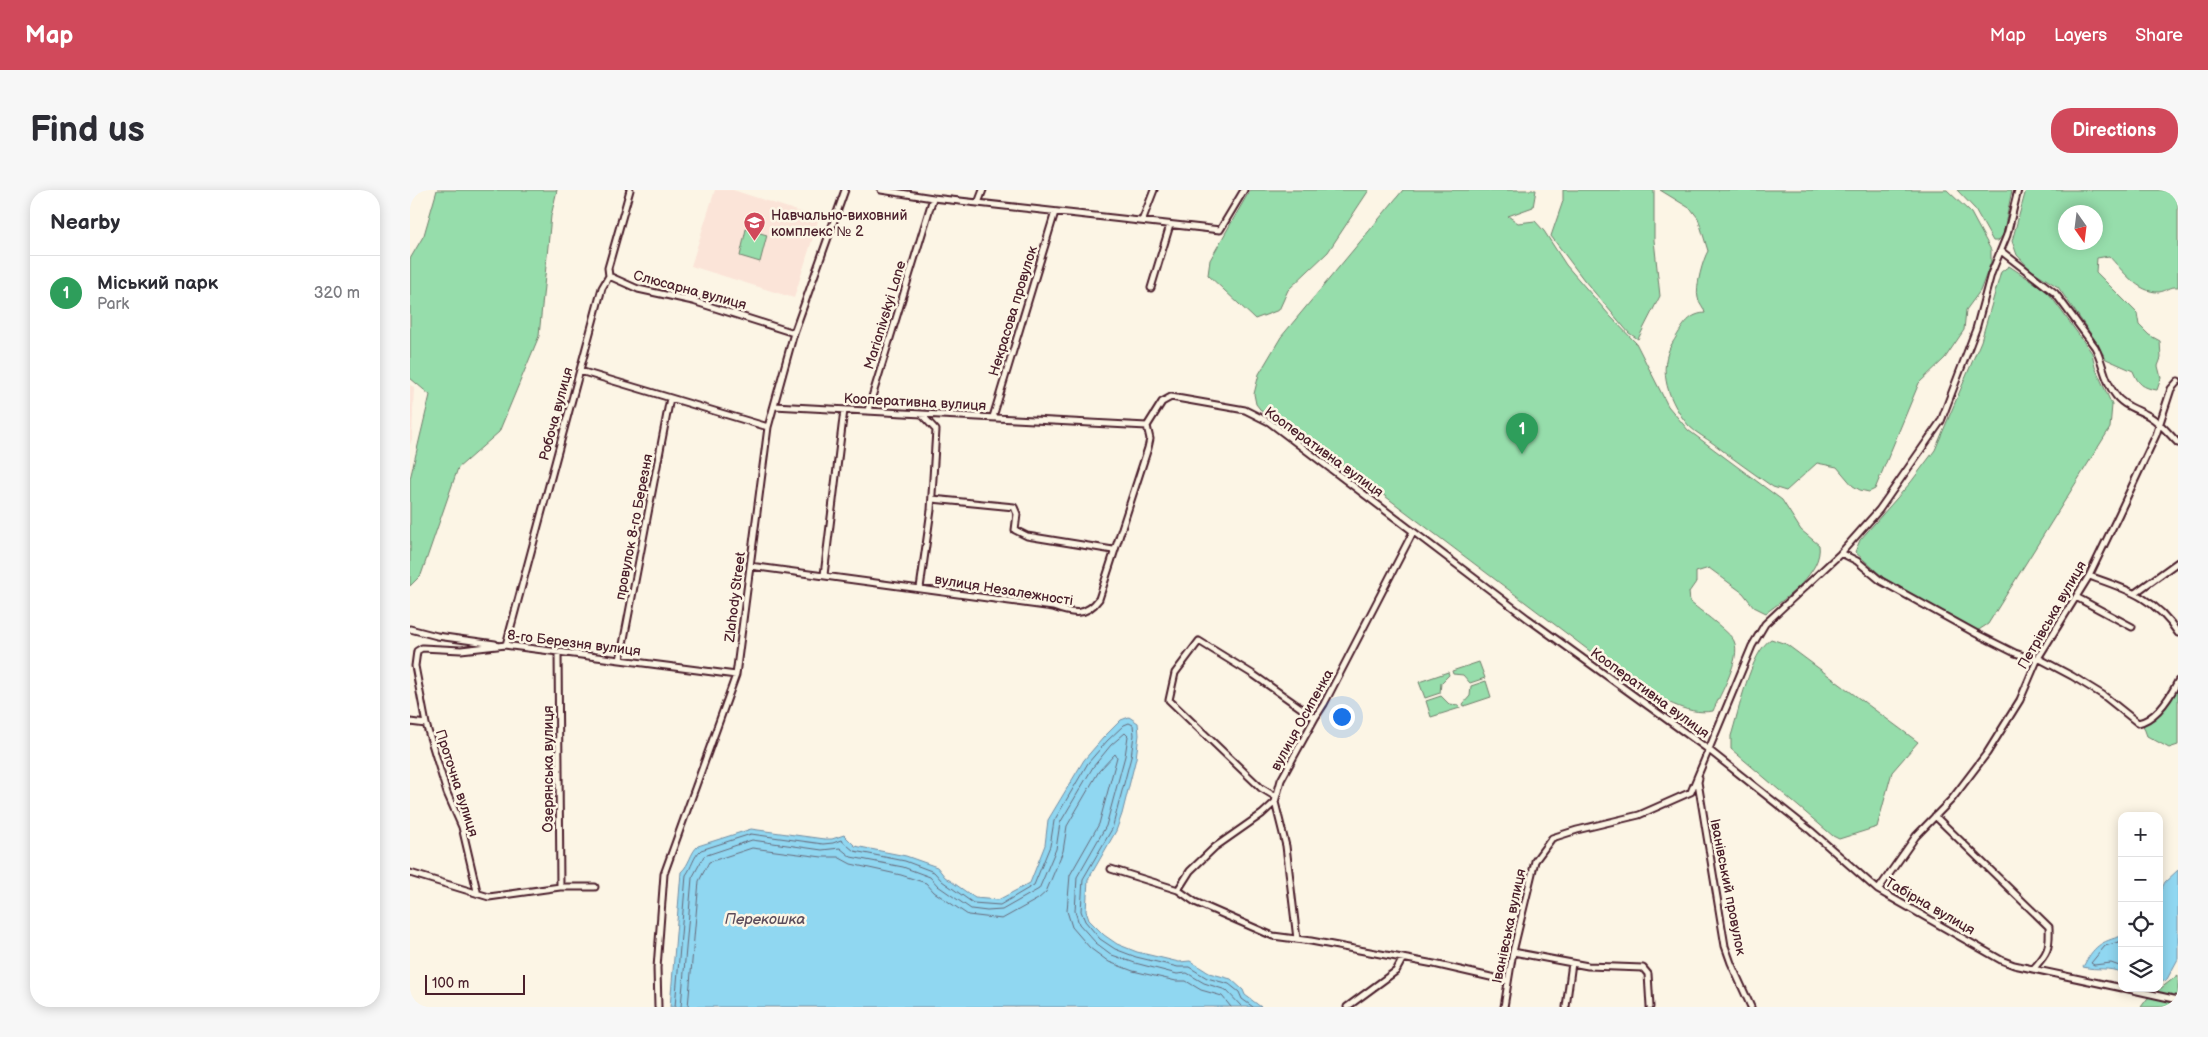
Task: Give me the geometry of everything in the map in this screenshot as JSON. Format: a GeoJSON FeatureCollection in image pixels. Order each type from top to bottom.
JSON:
{"type":"FeatureCollection","features":[{"type":"Feature","properties":{"kind":"street","name":"Робоча вулиця"},"geometry":{"type":"LineString","coordinates":[[506,645],[602,288],[609,276],[608,268],[630,190]]}},
{"type":"Feature","properties":{"kind":"street","name":"Zlahody Street"},"geometry":{"type":"LineString","coordinates":[[658,1007],[656,968],[664,874],[736,675],[768,427],[794,333],[845,190]]}},
{"type":"Feature","properties":{"kind":"street"},"geometry":{"type":"LineString","coordinates":[[881,190],[933,198],[1220,230],[1244,190]]}},
{"type":"Feature","properties":{"kind":"street"},"geometry":{"type":"LineString","coordinates":[[978,203],[982,190]]}},
{"type":"Feature","properties":{"kind":"street"},"geometry":{"type":"LineString","coordinates":[[1142,221],[1154,190]]}},
{"type":"Feature","properties":{"kind":"street","name":"Іванівська вулиця"},"geometry":{"type":"LineString","coordinates":[[1504,1007],[1514,952],[1535,861],[1552,838],[1639,815],[1691,792],[1752,646],[1765,624],[1841,553],[1880,510],[1941,421],[1976,329],[1991,274],[2008,235],[2018,190]]}},
{"type":"Feature","properties":{"kind":"street","name":"Marianivskyi Lane"},"geometry":{"type":"LineString","coordinates":[[868,410],[933,198]]}},
{"type":"Feature","properties":{"kind":"street","name":"Некрасова провулок"},"geometry":{"type":"LineString","coordinates":[[993,417],[1055,212]]}},
{"type":"Feature","properties":{"kind":"street"},"geometry":{"type":"LineString","coordinates":[[1151,288],[1170,225]]}},
{"type":"Feature","properties":{"kind":"street"},"geometry":{"type":"LineString","coordinates":[[2000,251],[2055,292],[2101,357],[2109,386],[2115,395],[2121,401],[2159,423],[2178,443]]}},
{"type":"Feature","properties":{"kind":"street","name":"Слюсарна вулиця"},"geometry":{"type":"LineString","coordinates":[[609,276],[638,289],[693,301],[794,333]]}},
{"type":"Feature","properties":{"kind":"street"},"geometry":{"type":"LineString","coordinates":[[580,371],[768,427]]}},
{"type":"Feature","properties":{"kind":"street","name":"Петрівська вулиця"},"geometry":{"type":"LineString","coordinates":[[1878,890],[1916,836],[1952,799],[1987,753],[2020,700],[2038,658],[2089,576],[2144,462],[2171,390],[2178,381]]}},
{"type":"Feature","properties":{"kind":"street","name":"Кооперативна вулиця"},"geometry":{"type":"LineString","coordinates":[[774,406],[868,410],[923,416],[993,417],[1147,426],[1162,402],[1171,397],[1245,410],[1269,422],[1413,532],[1709,750]]}},
{"type":"Feature","properties":{"kind":"street","name":"провулок 8-го Березня"},"geometry":{"type":"LineString","coordinates":[[620,660],[670,398]]}},
{"type":"Feature","properties":{"kind":"street"},"geometry":{"type":"LineString","coordinates":[[824,576],[844,410]]}},
{"type":"Feature","properties":{"kind":"street"},"geometry":{"type":"LineString","coordinates":[[920,588],[932,499],[936,430],[923,416]]}},
{"type":"Feature","properties":{"kind":"street","name":"вулиця Незалежності"},"geometry":{"type":"LineString","coordinates":[[750,566],[1053,607],[1076,613],[1087,611],[1099,599],[1113,550],[1148,448],[1150,439],[1147,426]]}},
{"type":"Feature","properties":{"kind":"street"},"geometry":{"type":"LineString","coordinates":[[932,499],[1014,507],[1017,514],[1016,530],[1027,536],[1113,550]]}},
{"type":"Feature","properties":{"kind":"street","name":"вулиця Осипенка"},"geometry":{"type":"LineString","coordinates":[[1178,890],[1190,871],[1215,847],[1262,814],[1276,799],[1281,780],[1324,704],[1413,532]]}},
{"type":"Feature","properties":{"kind":"street"},"geometry":{"type":"LineString","coordinates":[[1841,553],[1857,561],[1881,580],[1977,634],[2022,656],[2038,658],[2072,676],[2103,695],[2135,722],[2142,722],[2169,699],[2178,682]]}},
{"type":"Feature","properties":{"kind":"street"},"geometry":{"type":"LineString","coordinates":[[2135,592],[2178,562]]}},
{"type":"Feature","properties":{"kind":"street"},"geometry":{"type":"LineString","coordinates":[[2089,576],[2142,596],[2167,619],[2178,633]]}},
{"type":"Feature","properties":{"kind":"street"},"geometry":{"type":"LineString","coordinates":[[2076,597],[2132,627]]}},
{"type":"Feature","properties":{"kind":"street","name":"8-го Березня вулиця"},"geometry":{"type":"LineString","coordinates":[[410,629],[437,636],[736,675]]}},
{"type":"Feature","properties":{"kind":"street"},"geometry":{"type":"LineString","coordinates":[[1297,939],[1286,846],[1276,799],[1168,700],[1175,673],[1199,641],[1254,675],[1315,718]]}},
{"type":"Feature","properties":{"kind":"street","name":"Проточна вулиця"},"geometry":{"type":"LineString","coordinates":[[477,891],[462,827],[447,793],[426,724],[415,666],[417,651],[422,648],[461,650],[506,645]]}},
{"type":"Feature","properties":{"kind":"street","name":"Озерянська вулиця"},"geometry":{"type":"LineString","coordinates":[[558,652],[560,887]]}},
{"type":"Feature","properties":{"kind":"street"},"geometry":{"type":"LineString","coordinates":[[410,722],[426,724]]}},
{"type":"Feature","properties":{"kind":"street","name":"Табірна вулиця"},"geometry":{"type":"LineString","coordinates":[[1709,750],[1811,831],[1878,890],[2000,960],[2118,987]]}},
{"type":"Feature","properties":{"kind":"street","name":"Іванівський провулок"},"geometry":{"type":"LineString","coordinates":[[1701,767],[1698,782],[1725,946],[1730,963],[1752,1007]]}},
{"type":"Feature","properties":{"kind":"street"},"geometry":{"type":"LineString","coordinates":[[1935,816],[2049,927],[2050,944],[2045,956],[2033,969]]}},
{"type":"Feature","properties":{"kind":"street"},"geometry":{"type":"LineString","coordinates":[[1112,869],[1178,890],[1195,902],[1273,936],[1403,958],[1508,981]]}},
{"type":"Feature","properties":{"kind":"street"},"geometry":{"type":"LineString","coordinates":[[410,873],[489,896],[560,887],[595,887]]}},
{"type":"Feature","properties":{"kind":"street"},"geometry":{"type":"LineString","coordinates":[[1514,952],[1588,966],[1643,968],[1648,974],[1650,1007]]}},
{"type":"Feature","properties":{"kind":"street"},"geometry":{"type":"LineString","coordinates":[[1347,1007],[1396,971],[1403,958]]}},
{"type":"Feature","properties":{"kind":"street"},"geometry":{"type":"LineString","coordinates":[[1566,1007],[1572,963]]}},
{"type":"Feature","properties":{"kind":"street","name":"Табірна вулиця"},"geometry":{"type":"LineString","coordinates":[[2141,992],[2178,1000]]}},
{"type":"Feature","properties":{"kind":"shaded area","name":"Навчально-виховний комплекс № 2"},"geometry":{"type":"Polygon","coordinates":[[[715,190],[733,190],[819,218],[794,298],[691,266],[715,190]]]}},
{"type":"Feature","properties":{"kind":"shaded area"},"geometry":{"type":"Polygon","coordinates":[[[410,385],[414,387],[412,439],[410,445],[410,385]]]}},
{"type":"Feature","properties":{"kind":"green space"},"geometry":{"type":"Polygon","coordinates":[[[437,190],[557,190],[551,216],[539,336],[499,432],[458,468],[421,575],[410,586],[410,479],[430,395],[410,378],[410,259],[424,235],[437,190]]]}},
{"type":"Feature","properties":{"kind":"green space"},"geometry":{"type":"Polygon","coordinates":[[[1250,190],[1369,190],[1328,252],[1288,290],[1279,310],[1255,319],[1208,275],[1210,260],[1250,190]]]}},
{"type":"Feature","properties":{"kind":"green space"},"geometry":{"type":"Polygon","coordinates":[[[1403,190],[1536,190],[1533,207],[1508,216],[1518,223],[1535,221],[1544,231],[1566,265],[1636,343],[1668,406],[1688,430],[1782,500],[1801,530],[1819,545],[1819,555],[1815,565],[1802,584],[1766,613],[1754,607],[1743,593],[1709,568],[1696,572],[1696,582],[1689,592],[1690,602],[1732,637],[1736,648],[1733,666],[1713,711],[1693,711],[1683,708],[1636,686],[1361,478],[1263,413],[1256,404],[1254,394],[1259,374],[1281,337],[1403,190]]]}},
{"type":"Feature","properties":{"kind":"green space"},"geometry":{"type":"Polygon","coordinates":[[[1563,190],[1654,190],[1654,240],[1660,296],[1638,339],[1629,333],[1584,280],[1551,236],[1563,201],[1563,190]]]}},
{"type":"Feature","properties":{"kind":"green space"},"geometry":{"type":"Polygon","coordinates":[[[1660,190],[1947,190],[1971,213],[1991,250],[1991,262],[1980,291],[1966,310],[1964,330],[1945,358],[1919,383],[1875,489],[1869,492],[1860,490],[1853,486],[1837,467],[1817,463],[1786,491],[1773,487],[1695,431],[1682,417],[1667,385],[1666,363],[1668,352],[1682,327],[1689,319],[1705,313],[1697,293],[1702,267],[1708,251],[1698,218],[1691,209],[1660,190]]]}},
{"type":"Feature","properties":{"kind":"green space"},"geometry":{"type":"Polygon","coordinates":[[[1957,190],[2012,190],[2003,235],[1998,241],[1993,241],[1975,209],[1957,190]]]}},
{"type":"Feature","properties":{"kind":"green space"},"geometry":{"type":"Polygon","coordinates":[[[2026,190],[2178,190],[2178,287],[2159,292],[2144,289],[2131,280],[2109,256],[2097,258],[2096,272],[2137,313],[2139,325],[2149,335],[2160,341],[2161,358],[2158,366],[2161,378],[2157,390],[2142,385],[2133,371],[2106,359],[2058,287],[2030,269],[2017,255],[2012,241],[2026,190]]]}},
{"type":"Feature","properties":{"kind":"green space"},"geometry":{"type":"Polygon","coordinates":[[[746,229],[767,235],[760,262],[740,256],[746,229]]]}},
{"type":"Feature","properties":{"kind":"green space"},"geometry":{"type":"Polygon","coordinates":[[[2009,266],[2047,291],[2092,353],[2095,367],[2112,405],[2110,428],[1988,624],[1977,631],[1884,578],[1855,552],[1860,540],[1911,482],[1935,450],[1981,341],[2001,272],[2009,266]]]}},
{"type":"Feature","properties":{"kind":"green space"},"geometry":{"type":"Polygon","coordinates":[[[1771,639],[1786,644],[1918,742],[1892,772],[1877,827],[1839,839],[1833,836],[1731,749],[1731,736],[1751,669],[1764,646],[1771,639]]]}},
{"type":"Feature","properties":{"kind":"green space"},"geometry":{"type":"Polygon","coordinates":[[[1479,662],[1485,678],[1470,683],[1463,675],[1453,674],[1452,671],[1479,662]]]}},
{"type":"Feature","properties":{"kind":"green space"},"geometry":{"type":"Polygon","coordinates":[[[1448,672],[1449,675],[1441,683],[1440,693],[1425,698],[1419,682],[1448,672]]]}},
{"type":"Feature","properties":{"kind":"green space"},"geometry":{"type":"Polygon","coordinates":[[[1486,681],[1491,697],[1464,706],[1463,704],[1470,696],[1471,686],[1486,681]]]}},
{"type":"Feature","properties":{"kind":"green space"},"geometry":{"type":"Polygon","coordinates":[[[2178,686],[2178,745],[2169,748],[2147,736],[2143,725],[2167,703],[2178,686]]]}},
{"type":"Feature","properties":{"kind":"green space"},"geometry":{"type":"Polygon","coordinates":[[[1441,696],[1449,704],[1459,705],[1460,708],[1431,717],[1426,701],[1441,696]]]}},
{"type":"Feature","properties":{"kind":"green space"},"geometry":{"type":"Polygon","coordinates":[[[2178,975],[2178,1007],[2141,1007],[2156,992],[2163,992],[2163,987],[2178,975]]]}},
{"type":"Feature","properties":{"kind":"water","name":"Перекошка"},"geometry":{"type":"Polygon","coordinates":[[[1129,717],[1138,723],[1139,735],[1136,758],[1116,831],[1088,880],[1086,911],[1089,920],[1104,935],[1117,944],[1137,952],[1179,962],[1190,961],[1209,973],[1231,979],[1243,990],[1245,995],[1261,1007],[670,1007],[681,872],[698,846],[751,829],[824,839],[832,839],[844,835],[855,846],[906,856],[937,867],[945,877],[975,898],[998,900],[1030,883],[1045,845],[1048,820],[1084,760],[1121,720],[1129,717]]]}},
{"type":"Feature","properties":{"kind":"water"},"geometry":{"type":"Polygon","coordinates":[[[2178,870],[2178,959],[2166,981],[2163,980],[2163,886],[2178,870]]]}},
{"type":"Feature","properties":{"kind":"water"},"geometry":{"type":"Polygon","coordinates":[[[2118,937],[2118,972],[2083,967],[2094,950],[2108,940],[2118,937]]]}},
{"type":"Feature","properties":{"kind":"place","name":"Навчально-виховний комплекс № 2"},"geometry":{"type":"Point","coordinates":[755,242]}},
{"type":"Feature","properties":{"kind":"place","name":"Міський парк"},"geometry":{"type":"Point","coordinates":[1522,454]}}]}
